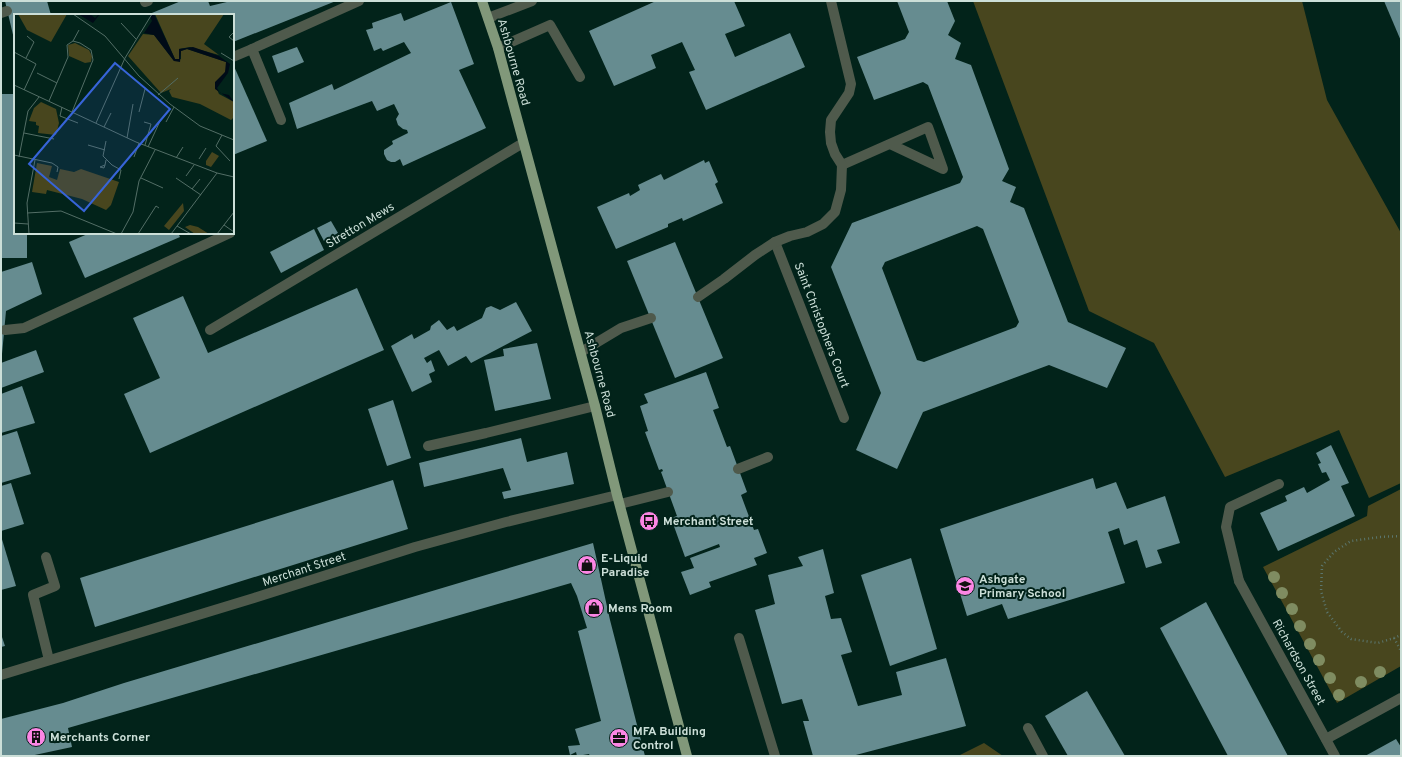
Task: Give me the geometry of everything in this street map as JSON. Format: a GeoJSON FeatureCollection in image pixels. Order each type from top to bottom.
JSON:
{"type":"FeatureCollection","features":[{"type":"Feature","properties":{"kind":"main road","name":"Ashbourne Road"},"geometry":{"type":"LineString","coordinates":[[482,1],[498,48],[595,406],[618,500],[687,756]]}},
{"type":"Feature","properties":{"kind":"street"},"geometry":{"type":"LineString","coordinates":[[234,57],[359,1]]}},
{"type":"Feature","properties":{"kind":"street"},"geometry":{"type":"LineString","coordinates":[[488,18],[532,1]]}},
{"type":"Feature","properties":{"kind":"street"},"geometry":{"type":"LineString","coordinates":[[698,297],[754,255],[776,242],[790,236],[807,232],[824,224],[835,212],[840,190],[842,165],[835,154],[831,143],[831,120],[849,94],[851,84],[831,1]]}},
{"type":"Feature","properties":{"kind":"street"},"geometry":{"type":"LineString","coordinates":[[498,48],[550,25],[580,77]]}},
{"type":"Feature","properties":{"kind":"street"},"geometry":{"type":"LineString","coordinates":[[252,49],[282,120]]}},
{"type":"Feature","properties":{"kind":"street"},"geometry":{"type":"LineString","coordinates":[[842,165],[928,127],[943,169],[890,144]]}},
{"type":"Feature","properties":{"kind":"street","name":"Stretton Mews"},"geometry":{"type":"LineString","coordinates":[[210,330],[523,143]]}},
{"type":"Feature","properties":{"kind":"street"},"geometry":{"type":"LineString","coordinates":[[5,330],[24,328],[229,234]]}},
{"type":"Feature","properties":{"kind":"street","name":"Saint Christophers Court"},"geometry":{"type":"LineString","coordinates":[[776,242],[844,418]]}},
{"type":"Feature","properties":{"kind":"street"},"geometry":{"type":"LineString","coordinates":[[580,352],[621,328],[651,318]]}},
{"type":"Feature","properties":{"kind":"street"},"geometry":{"type":"LineString","coordinates":[[428,446],[595,406]]}},
{"type":"Feature","properties":{"kind":"street"},"geometry":{"type":"LineString","coordinates":[[738,469],[768,457]]}},
{"type":"Feature","properties":{"kind":"street","name":"Richardson Street"},"geometry":{"type":"LineString","coordinates":[[1279,484],[1230,507],[1226,527],[1239,581],[1336,756]]}},
{"type":"Feature","properties":{"kind":"street","name":"Merchant Street"},"geometry":{"type":"LineString","coordinates":[[1,675],[415,547],[514,520],[668,492]]}},
{"type":"Feature","properties":{"kind":"street"},"geometry":{"type":"LineString","coordinates":[[46,557],[55,586],[33,595],[48,660]]}},
{"type":"Feature","properties":{"kind":"street"},"geometry":{"type":"LineString","coordinates":[[739,638],[775,756]]}},
{"type":"Feature","properties":{"kind":"street"},"geometry":{"type":"LineString","coordinates":[[1326,739],[1401,698]]}},
{"type":"Feature","properties":{"kind":"street"},"geometry":{"type":"LineString","coordinates":[[1028,728],[1043,756]]}},
{"type":"Feature","properties":{"kind":"path"},"geometry":{"type":"LineString","coordinates":[[1401,536],[1351,541],[1334,552],[1322,566],[1321,591],[1327,612],[1342,632],[1351,639],[1366,642],[1378,642],[1401,635]]}},
{"type":"Feature","properties":{"kind":"path"},"geometry":{"type":"LineString","coordinates":[[1394,638],[1401,651]]}},
{"type":"Feature","properties":{"kind":"shaded area"},"geometry":{"type":"Polygon","coordinates":[[[973,1],[1302,1],[1327,100],[1401,233],[1401,483],[1369,498],[1339,430],[1225,477],[1154,343],[1089,311],[973,1]]]}},
{"type":"Feature","properties":{"kind":"shaded area"},"geometry":{"type":"Polygon","coordinates":[[[1401,489],[1401,666],[1337,703],[1263,567],[1367,516],[1368,506],[1401,489]]]}},
{"type":"Feature","properties":{"kind":"shaded area"},"geometry":{"type":"Polygon","coordinates":[[[984,743],[1003,756],[958,756],[984,743]]]}},
{"type":"Feature","properties":{"kind":"building"},"geometry":{"type":"Polygon","coordinates":[[[5,1],[47,1],[51,14],[14,14],[14,39],[5,1]]]}},
{"type":"Feature","properties":{"kind":"building"},"geometry":{"type":"Polygon","coordinates":[[[181,1],[208,1],[210,6],[231,1],[336,1],[234,42],[234,14],[149,14],[181,1]]]}},
{"type":"Feature","properties":{"kind":"building"},"geometry":{"type":"Polygon","coordinates":[[[656,1],[734,1],[745,26],[725,34],[735,57],[790,33],[805,67],[706,110],[689,72],[695,70],[682,42],[651,55],[656,68],[614,86],[589,31],[656,1]]]}},
{"type":"Feature","properties":{"kind":"building"},"geometry":{"type":"Polygon","coordinates":[[[897,1],[947,1],[955,21],[948,35],[961,43],[955,59],[971,65],[1009,169],[1002,181],[1016,187],[1010,202],[1024,208],[1068,322],[1126,348],[1107,388],[1049,365],[923,412],[897,469],[856,450],[881,393],[831,267],[852,223],[960,183],[963,177],[928,85],[923,82],[874,100],[857,57],[905,39],[909,32],[897,1]],[[977,226],[885,262],[882,268],[917,360],[924,362],[1016,327],[1019,322],[983,229],[977,226]]]}},
{"type":"Feature","properties":{"kind":"building"},"geometry":{"type":"Polygon","coordinates":[[[1384,1],[1401,1],[1401,41],[1384,1]]]}},
{"type":"Feature","properties":{"kind":"building"},"geometry":{"type":"Polygon","coordinates":[[[451,2],[474,64],[459,70],[486,128],[403,166],[400,159],[395,162],[391,162],[387,160],[384,154],[384,150],[393,144],[392,141],[408,133],[407,130],[398,125],[396,119],[399,114],[394,104],[377,111],[372,101],[297,129],[289,103],[332,84],[334,90],[411,53],[404,42],[383,51],[381,48],[374,51],[366,30],[373,28],[372,23],[401,13],[404,21],[451,2]]]}},
{"type":"Feature","properties":{"kind":"building"},"geometry":{"type":"Polygon","coordinates":[[[297,47],[304,62],[278,73],[272,56],[297,47]]]}},
{"type":"Feature","properties":{"kind":"building"},"geometry":{"type":"Polygon","coordinates":[[[234,66],[267,141],[234,155],[234,66]]]}},
{"type":"Feature","properties":{"kind":"building"},"geometry":{"type":"Polygon","coordinates":[[[1,94],[14,94],[14,234],[27,234],[27,258],[1,258],[1,94]]]}},
{"type":"Feature","properties":{"kind":"building"},"geometry":{"type":"Polygon","coordinates":[[[704,160],[705,163],[709,161],[718,182],[715,184],[723,203],[683,221],[682,218],[668,224],[668,227],[616,249],[597,207],[629,193],[630,196],[640,190],[638,185],[661,174],[664,180],[704,160]]]}},
{"type":"Feature","properties":{"kind":"building"},"geometry":{"type":"Polygon","coordinates":[[[331,221],[338,233],[324,241],[317,228],[331,221]]]}},
{"type":"Feature","properties":{"kind":"building"},"geometry":{"type":"Polygon","coordinates":[[[314,229],[324,250],[281,273],[270,252],[314,229]]]}},
{"type":"Feature","properties":{"kind":"building"},"geometry":{"type":"Polygon","coordinates":[[[88,234],[178,234],[180,237],[85,278],[69,242],[88,234]]]}},
{"type":"Feature","properties":{"kind":"building"},"geometry":{"type":"Polygon","coordinates":[[[675,242],[723,358],[675,378],[627,261],[675,242]]]}},
{"type":"Feature","properties":{"kind":"building"},"geometry":{"type":"Polygon","coordinates":[[[32,262],[42,294],[6,311],[1,355],[1,272],[32,262]]]}},
{"type":"Feature","properties":{"kind":"building"},"geometry":{"type":"Polygon","coordinates":[[[357,288],[384,350],[150,453],[124,394],[160,378],[133,318],[183,296],[208,353],[357,288]]]}},
{"type":"Feature","properties":{"kind":"building"},"geometry":{"type":"Polygon","coordinates":[[[516,302],[532,331],[471,363],[466,356],[448,366],[439,350],[424,358],[427,363],[431,360],[435,371],[429,374],[432,382],[412,392],[391,346],[412,334],[414,339],[430,330],[431,326],[439,320],[447,330],[454,326],[457,331],[482,318],[486,308],[491,306],[500,310],[516,302]]]}},
{"type":"Feature","properties":{"kind":"building"},"geometry":{"type":"Polygon","coordinates":[[[537,343],[551,399],[495,411],[484,360],[504,356],[503,349],[537,343]]]}},
{"type":"Feature","properties":{"kind":"building"},"geometry":{"type":"Polygon","coordinates":[[[36,350],[44,372],[1,388],[1,363],[36,350]]]}},
{"type":"Feature","properties":{"kind":"building"},"geometry":{"type":"Polygon","coordinates":[[[706,372],[719,408],[713,410],[727,447],[730,446],[747,492],[741,495],[754,530],[758,529],[767,553],[754,558],[757,565],[709,582],[711,587],[690,595],[681,572],[694,568],[690,558],[720,547],[719,544],[685,557],[671,518],[677,516],[661,472],[663,471],[662,469],[659,470],[645,432],[648,431],[640,406],[648,403],[644,394],[706,372]]]}},
{"type":"Feature","properties":{"kind":"building"},"geometry":{"type":"Polygon","coordinates":[[[22,386],[35,423],[1,433],[1,394],[22,386]]]}},
{"type":"Feature","properties":{"kind":"building"},"geometry":{"type":"Polygon","coordinates":[[[393,400],[411,458],[387,466],[368,409],[393,400]]]}},
{"type":"Feature","properties":{"kind":"building"},"geometry":{"type":"Polygon","coordinates":[[[17,431],[31,474],[1,483],[1,436],[17,431]]]}},
{"type":"Feature","properties":{"kind":"building"},"geometry":{"type":"Polygon","coordinates":[[[521,438],[527,462],[567,452],[574,484],[504,499],[502,492],[511,490],[503,468],[424,487],[419,463],[521,438]]]}},
{"type":"Feature","properties":{"kind":"building"},"geometry":{"type":"Polygon","coordinates":[[[1331,445],[1349,483],[1341,486],[1355,516],[1278,551],[1260,513],[1287,501],[1285,496],[1304,487],[1307,493],[1330,480],[1326,472],[1322,473],[1318,464],[1321,463],[1316,453],[1331,445]]]}},
{"type":"Feature","properties":{"kind":"building"},"geometry":{"type":"Polygon","coordinates":[[[1093,478],[1096,489],[1116,482],[1127,509],[1165,496],[1180,543],[1157,550],[1162,563],[1146,568],[1137,540],[1124,545],[1119,528],[1108,532],[1125,583],[1008,619],[1002,604],[967,616],[940,529],[1093,478]]]}},
{"type":"Feature","properties":{"kind":"building"},"geometry":{"type":"Polygon","coordinates":[[[393,480],[408,529],[95,627],[80,578],[393,480]]]}},
{"type":"Feature","properties":{"kind":"building"},"geometry":{"type":"Polygon","coordinates":[[[11,483],[24,524],[1,531],[1,486],[11,483]]]}},
{"type":"Feature","properties":{"kind":"building"},"geometry":{"type":"Polygon","coordinates":[[[1,536],[16,586],[1,590],[1,536]]]}},
{"type":"Feature","properties":{"kind":"building"},"geometry":{"type":"Polygon","coordinates":[[[593,543],[610,620],[645,756],[590,756],[589,754],[577,756],[576,752],[570,755],[568,746],[580,745],[575,729],[601,721],[578,631],[587,628],[577,596],[571,583],[68,728],[72,747],[30,756],[1,756],[1,719],[63,703],[124,683],[593,543]]]}},
{"type":"Feature","properties":{"kind":"building"},"geometry":{"type":"Polygon","coordinates":[[[823,549],[834,593],[825,596],[831,619],[841,618],[852,652],[841,655],[858,706],[902,695],[896,672],[946,658],[966,726],[852,756],[813,756],[803,721],[809,721],[802,699],[782,704],[755,610],[775,604],[768,575],[803,566],[798,557],[823,549]]]}},
{"type":"Feature","properties":{"kind":"building"},"geometry":{"type":"Polygon","coordinates":[[[911,558],[937,649],[890,666],[861,575],[911,558]]]}},
{"type":"Feature","properties":{"kind":"building"},"geometry":{"type":"Polygon","coordinates":[[[1206,602],[1288,756],[1228,756],[1160,628],[1206,602]]]}},
{"type":"Feature","properties":{"kind":"building"},"geometry":{"type":"Polygon","coordinates":[[[1,634],[5,646],[1,647],[1,634]]]}},
{"type":"Feature","properties":{"kind":"building"},"geometry":{"type":"Polygon","coordinates":[[[1087,691],[1125,756],[1068,756],[1045,716],[1087,691]]]}},
{"type":"Feature","properties":{"kind":"building"},"geometry":{"type":"Polygon","coordinates":[[[1396,739],[1401,747],[1401,756],[1365,756],[1396,739]]]}},
{"type":"Feature","properties":{"kind":"place","name":"Merchant Street"},"geometry":{"type":"Point","coordinates":[649,521]}},
{"type":"Feature","properties":{"kind":"place","name":"E-Liquid Paradise"},"geometry":{"type":"Point","coordinates":[587,565]}},
{"type":"Feature","properties":{"kind":"place","name":"Ashgate Primary School"},"geometry":{"type":"Point","coordinates":[965,586]}},
{"type":"Feature","properties":{"kind":"place","name":"Mens Room"},"geometry":{"type":"Point","coordinates":[594,608]}},
{"type":"Feature","properties":{"kind":"place","name":"Merchants Corner"},"geometry":{"type":"Point","coordinates":[36,737]}},
{"type":"Feature","properties":{"kind":"place","name":"MFA Building Control"},"geometry":{"type":"Point","coordinates":[619,738]}}]}
